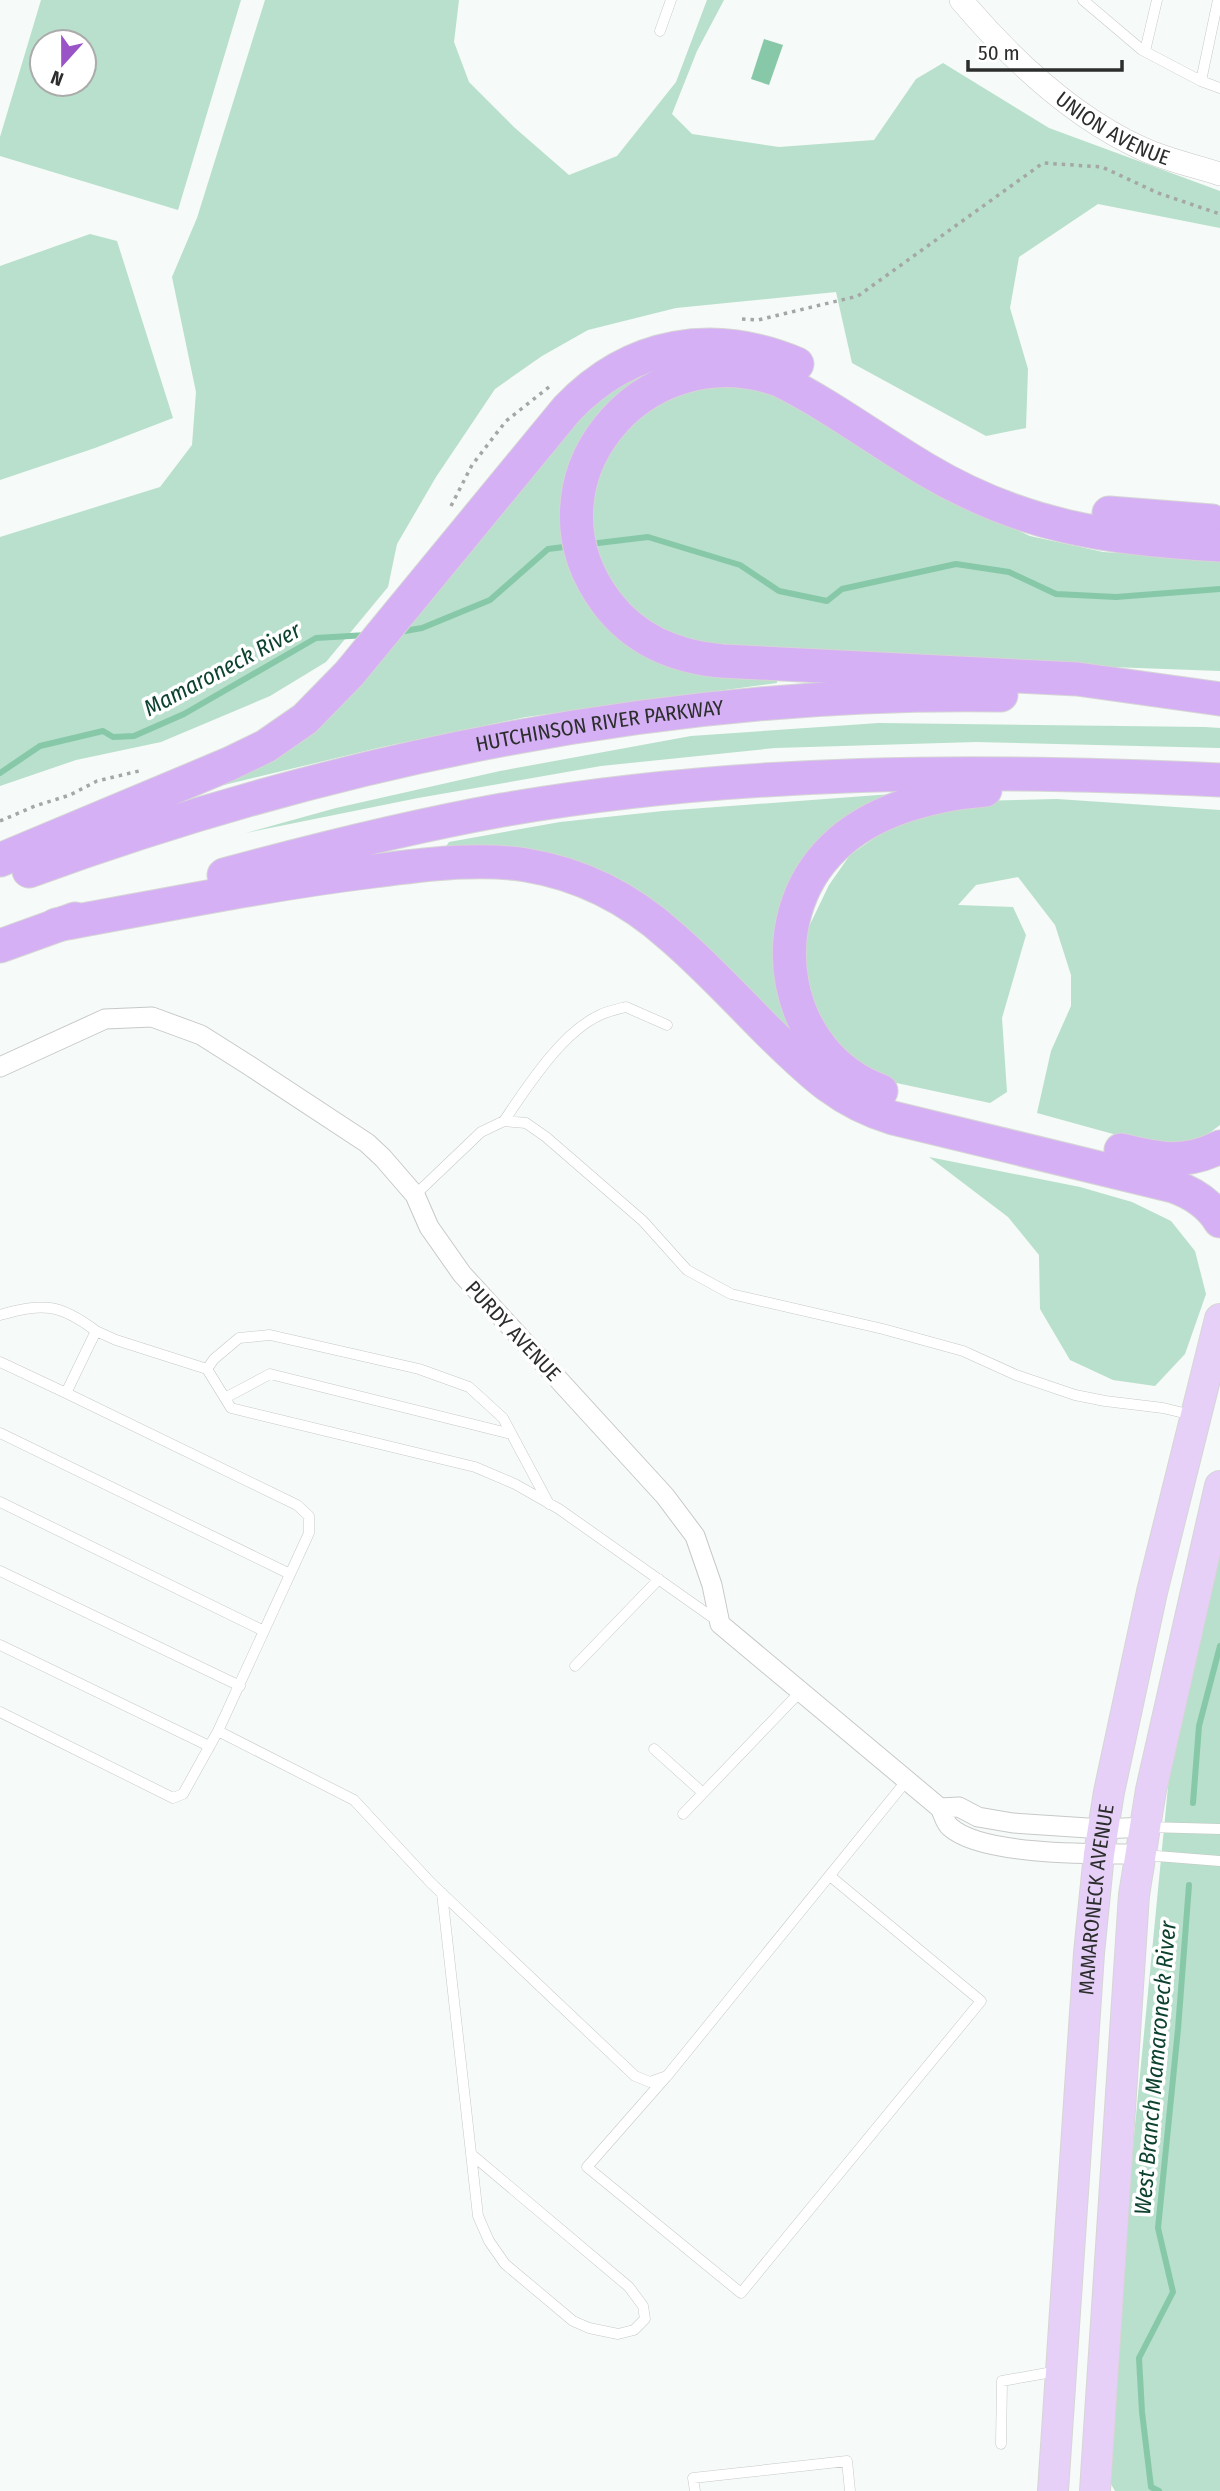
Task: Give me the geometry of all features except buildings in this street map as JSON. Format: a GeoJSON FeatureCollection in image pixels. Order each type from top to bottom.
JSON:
{"type":"FeatureCollection","features":[{"type":"Feature","properties":{"kind":"highway"},"geometry":{"type":"LineString","coordinates":[[0,860],[229,764],[266,746],[305,719],[349,674],[579,396],[608,375],[636,360],[669,349],[702,344],[752,348],[801,366],[959,462],[1001,483],[1037,496],[1097,512],[1220,522]]}},
{"type":"Feature","properties":{"kind":"highway"},"geometry":{"type":"LineString","coordinates":[[1220,545],[1105,535],[1059,526],[1013,512],[936,475],[779,380],[754,373],[726,370],[694,373],[667,381],[623,411],[605,431],[591,456],[582,479],[577,507],[581,550],[597,589],[621,620],[647,640],[674,651],[703,659],[1077,679],[1220,700]]}},
{"type":"Feature","properties":{"kind":"highway","name":"HUTCHINSON RIVER PARKWAY"},"geometry":{"type":"LineString","coordinates":[[0,882],[189,816],[316,781],[500,740],[629,720],[787,702],[925,695],[1220,700]]}},
{"type":"Feature","properties":{"kind":"highway"},"geometry":{"type":"LineString","coordinates":[[0,946],[56,925],[206,880],[363,838],[503,810],[590,797],[739,782],[864,774],[1220,780]]}},
{"type":"Feature","properties":{"kind":"highway"},"geometry":{"type":"LineString","coordinates":[[1149,777],[972,790],[900,808],[863,826],[832,848],[803,890],[789,939],[791,982],[804,1021],[824,1051],[849,1074],[877,1090],[1157,1158],[1185,1159],[1220,1147]]}},
{"type":"Feature","properties":{"kind":"highway"},"geometry":{"type":"LineString","coordinates":[[56,925],[309,880],[400,868],[485,862],[547,869],[603,889],[656,923],[811,1073],[832,1090],[861,1107],[893,1118],[1173,1186],[1207,1204],[1220,1221]]}},
{"type":"Feature","properties":{"kind":"main road","name":"MAMARONECK AVENUE"},"geometry":{"type":"LineString","coordinates":[[1053,2491],[1089,1953],[1101,1841],[1152,1592],[1220,1319]]}},
{"type":"Feature","properties":{"kind":"main road","name":"MAMARONECK AVENUE"},"geometry":{"type":"LineString","coordinates":[[1096,2491],[1134,1895],[1142,1841],[1171,1699],[1220,1486]]}},
{"type":"Feature","properties":{"kind":"street","name":"UNION AVENUE"},"geometry":{"type":"LineString","coordinates":[[961,0],[985,28],[1044,85],[1095,123],[1144,150],[1220,174]]}},
{"type":"Feature","properties":{"kind":"street","name":"PURDY AVENUE"},"geometry":{"type":"LineString","coordinates":[[0,1068],[105,1018],[152,1017],[201,1035],[367,1143],[415,1195],[429,1227],[461,1274],[665,1496],[695,1536],[712,1585],[720,1624]]}},
{"type":"Feature","properties":{"kind":"street"},"geometry":{"type":"LineString","coordinates":[[720,1624],[940,1808],[959,1807],[978,1817],[1101,1841],[1142,1841]]}},
{"type":"Feature","properties":{"kind":"street"},"geometry":{"type":"LineString","coordinates":[[1101,1841],[1142,1841]]}},
{"type":"Feature","properties":{"kind":"lane"},"geometry":{"type":"LineString","coordinates":[[660,31],[671,0]]}},
{"type":"Feature","properties":{"kind":"lane"},"geometry":{"type":"LineString","coordinates":[[1083,0],[1145,51],[1201,81],[1220,88]]}},
{"type":"Feature","properties":{"kind":"lane"},"geometry":{"type":"LineString","coordinates":[[1145,51],[1157,0]]}},
{"type":"Feature","properties":{"kind":"lane"},"geometry":{"type":"LineString","coordinates":[[1201,81],[1218,0]]}},
{"type":"Feature","properties":{"kind":"lane"},"geometry":{"type":"LineString","coordinates":[[415,1195],[481,1132],[504,1121],[543,1067],[569,1037],[599,1015],[626,1007],[667,1025]]}},
{"type":"Feature","properties":{"kind":"lane"},"geometry":{"type":"LineString","coordinates":[[504,1121],[526,1123],[546,1137],[643,1221],[687,1270],[731,1294],[883,1329],[963,1351],[1016,1376],[1075,1395],[1163,1408],[1196,1416]]}},
{"type":"Feature","properties":{"kind":"lane"},"geometry":{"type":"LineString","coordinates":[[0,1315],[31,1307],[56,1308],[116,1340],[207,1369],[231,1408],[475,1467],[515,1484],[550,1504],[720,1624]]}},
{"type":"Feature","properties":{"kind":"lane"},"geometry":{"type":"LineString","coordinates":[[66,1393],[96,1331]]}},
{"type":"Feature","properties":{"kind":"lane"},"geometry":{"type":"LineString","coordinates":[[207,1369],[239,1338],[270,1335],[419,1369],[469,1387],[503,1418],[550,1504]]}},
{"type":"Feature","properties":{"kind":"lane"},"geometry":{"type":"LineString","coordinates":[[0,1362],[297,1506],[309,1516],[309,1533],[240,1686],[183,1794],[173,1798],[0,1712]]}},
{"type":"Feature","properties":{"kind":"lane"},"geometry":{"type":"LineString","coordinates":[[225,1398],[270,1374],[512,1434]]}},
{"type":"Feature","properties":{"kind":"lane"},"geometry":{"type":"LineString","coordinates":[[0,1433],[290,1574]]}},
{"type":"Feature","properties":{"kind":"lane"},"geometry":{"type":"LineString","coordinates":[[0,1502],[264,1631]]}},
{"type":"Feature","properties":{"kind":"lane"},"geometry":{"type":"LineString","coordinates":[[0,1571],[240,1686]]}},
{"type":"Feature","properties":{"kind":"lane"},"geometry":{"type":"LineString","coordinates":[[575,1666],[659,1579]]}},
{"type":"Feature","properties":{"kind":"lane"},"geometry":{"type":"LineString","coordinates":[[0,1646],[209,1746]]}},
{"type":"Feature","properties":{"kind":"lane"},"geometry":{"type":"LineString","coordinates":[[682,1814],[800,1692]]}},
{"type":"Feature","properties":{"kind":"lane"},"geometry":{"type":"LineString","coordinates":[[218,1731],[354,1800],[442,1894],[635,2076],[650,2082],[667,2076]]}},
{"type":"Feature","properties":{"kind":"lane"},"geometry":{"type":"LineString","coordinates":[[654,1749],[703,1793]]}},
{"type":"Feature","properties":{"kind":"lane"},"geometry":{"type":"LineString","coordinates":[[830,1876],[981,2001],[741,2293],[587,2167],[667,2076],[908,1780]]}},
{"type":"Feature","properties":{"kind":"lane"},"geometry":{"type":"LineString","coordinates":[[1142,1841],[1220,1829]]}},
{"type":"Feature","properties":{"kind":"lane"},"geometry":{"type":"LineString","coordinates":[[1142,1841],[1220,1861]]}},
{"type":"Feature","properties":{"kind":"lane"},"geometry":{"type":"LineString","coordinates":[[442,1894],[471,2154],[478,2216],[488,2241],[505,2264],[573,2321],[589,2328],[618,2334],[634,2330],[645,2319],[643,2306],[629,2287],[471,2154]]}},
{"type":"Feature","properties":{"kind":"lane"},"geometry":{"type":"LineString","coordinates":[[1001,2444],[1002,2381],[1062,2370]]}},
{"type":"Feature","properties":{"kind":"lane"},"geometry":{"type":"LineString","coordinates":[[695,2491],[693,2478],[847,2461],[850,2491]]}},
{"type":"Feature","properties":{"kind":"path"},"geometry":{"type":"LineString","coordinates":[[732,319],[758,320],[858,296],[1043,163],[1102,167],[1158,193],[1220,214]]}},
{"type":"Feature","properties":{"kind":"path"},"geometry":{"type":"LineString","coordinates":[[448,511],[472,465],[506,421],[553,384]]}},
{"type":"Feature","properties":{"kind":"path"},"geometry":{"type":"LineString","coordinates":[[0,821],[70,795],[97,781],[141,770]]}},
{"type":"Feature","properties":{"kind":"shaded area"},"geometry":{"type":"Polygon","coordinates":[[[41,0],[241,0],[178,210],[0,156],[0,137],[28,43],[28,98],[98,98],[98,28],[33,28],[41,0]]]}},
{"type":"Feature","properties":{"kind":"shaded area"},"geometry":{"type":"Polygon","coordinates":[[[265,0],[459,0],[454,42],[469,82],[515,128],[569,175],[617,156],[676,82],[707,0],[724,0],[697,51],[672,114],[692,134],[779,147],[874,140],[916,79],[943,63],[1049,128],[1220,191],[1220,228],[1098,204],[1019,257],[1010,308],[1028,369],[1026,428],[986,436],[852,363],[836,292],[676,308],[588,330],[542,356],[495,389],[436,477],[397,544],[388,587],[326,662],[270,696],[161,742],[76,760],[0,786],[0,537],[160,487],[192,445],[196,392],[172,277],[197,218],[265,0]]]}},
{"type":"Feature","properties":{"kind":"shaded area"},"geometry":{"type":"Polygon","coordinates":[[[764,39],[783,45],[769,85],[751,79],[764,39]]]}},
{"type":"Feature","properties":{"kind":"shaded area"},"geometry":{"type":"Polygon","coordinates":[[[90,234],[117,241],[173,418],[0,480],[0,266],[90,234]]]}},
{"type":"Feature","properties":{"kind":"shaded area"},"geometry":{"type":"Polygon","coordinates":[[[686,355],[568,491],[627,642],[776,675],[777,683],[526,717],[382,747],[224,785],[221,779],[278,756],[604,390],[686,355]]]}},
{"type":"Feature","properties":{"kind":"shaded area"},"geometry":{"type":"Polygon","coordinates":[[[725,382],[772,391],[926,488],[1030,536],[1103,552],[1220,559],[1220,671],[761,654],[687,644],[629,611],[599,564],[590,504],[600,467],[632,421],[678,390],[725,382]]]}},
{"type":"Feature","properties":{"kind":"shaded area"},"geometry":{"type":"Polygon","coordinates":[[[879,723],[1220,728],[1220,748],[976,742],[775,748],[601,766],[418,798],[246,833],[336,808],[500,771],[691,736],[879,723]]]}},
{"type":"Feature","properties":{"kind":"shaded area"},"geometry":{"type":"Polygon","coordinates":[[[892,794],[810,856],[798,1035],[789,1040],[604,881],[441,854],[449,842],[560,822],[663,811],[892,794]]]}},
{"type":"Feature","properties":{"kind":"shaded area"},"geometry":{"type":"Polygon","coordinates":[[[1057,799],[1220,810],[1220,1125],[1196,1143],[1153,1145],[1037,1113],[1051,1051],[1071,1006],[1071,975],[1055,925],[1018,877],[976,885],[958,905],[1013,907],[1026,935],[1002,1018],[1007,1092],[990,1103],[892,1082],[855,1066],[821,1030],[803,977],[803,939],[829,885],[850,855],[893,825],[975,801],[1057,799]]]}},
{"type":"Feature","properties":{"kind":"shaded area"},"geometry":{"type":"Polygon","coordinates":[[[929,1157],[1080,1187],[1132,1202],[1171,1221],[1195,1251],[1206,1294],[1185,1354],[1155,1386],[1113,1380],[1070,1360],[1040,1309],[1039,1255],[1008,1217],[929,1157]]]}},
{"type":"Feature","properties":{"kind":"shaded area"},"geometry":{"type":"Polygon","coordinates":[[[1220,1545],[1220,2491],[1115,2491],[1108,2479],[1134,2136],[1169,1777],[1220,1545]]]}},
{"type":"Feature","properties":{"kind":"waterway","name":"Mamaroneck River"},"geometry":{"type":"LineString","coordinates":[[590,544],[648,537],[740,565],[779,591],[827,601],[842,589],[956,564],[1009,572],[1056,594],[1116,597],[1220,589]]}},
{"type":"Feature","properties":{"kind":"waterway","name":"Mamaroneck River"},"geometry":{"type":"LineString","coordinates":[[399,632],[422,628],[490,600],[548,549],[572,546]]}},
{"type":"Feature","properties":{"kind":"waterway","name":"Mamaroneck River"},"geometry":{"type":"LineString","coordinates":[[0,773],[40,746],[103,731],[113,737],[134,736],[184,714],[316,638],[367,635]]}},
{"type":"Feature","properties":{"kind":"waterway","name":"West Branch Mamaroneck River"},"geometry":{"type":"LineString","coordinates":[[1193,1803],[1199,1726],[1220,1646]]}},
{"type":"Feature","properties":{"kind":"waterway","name":"West Branch Mamaroneck River"},"geometry":{"type":"LineString","coordinates":[[1159,2491],[1151,2487],[1139,2358],[1173,2292],[1158,2228],[1189,1885]]}}]}
